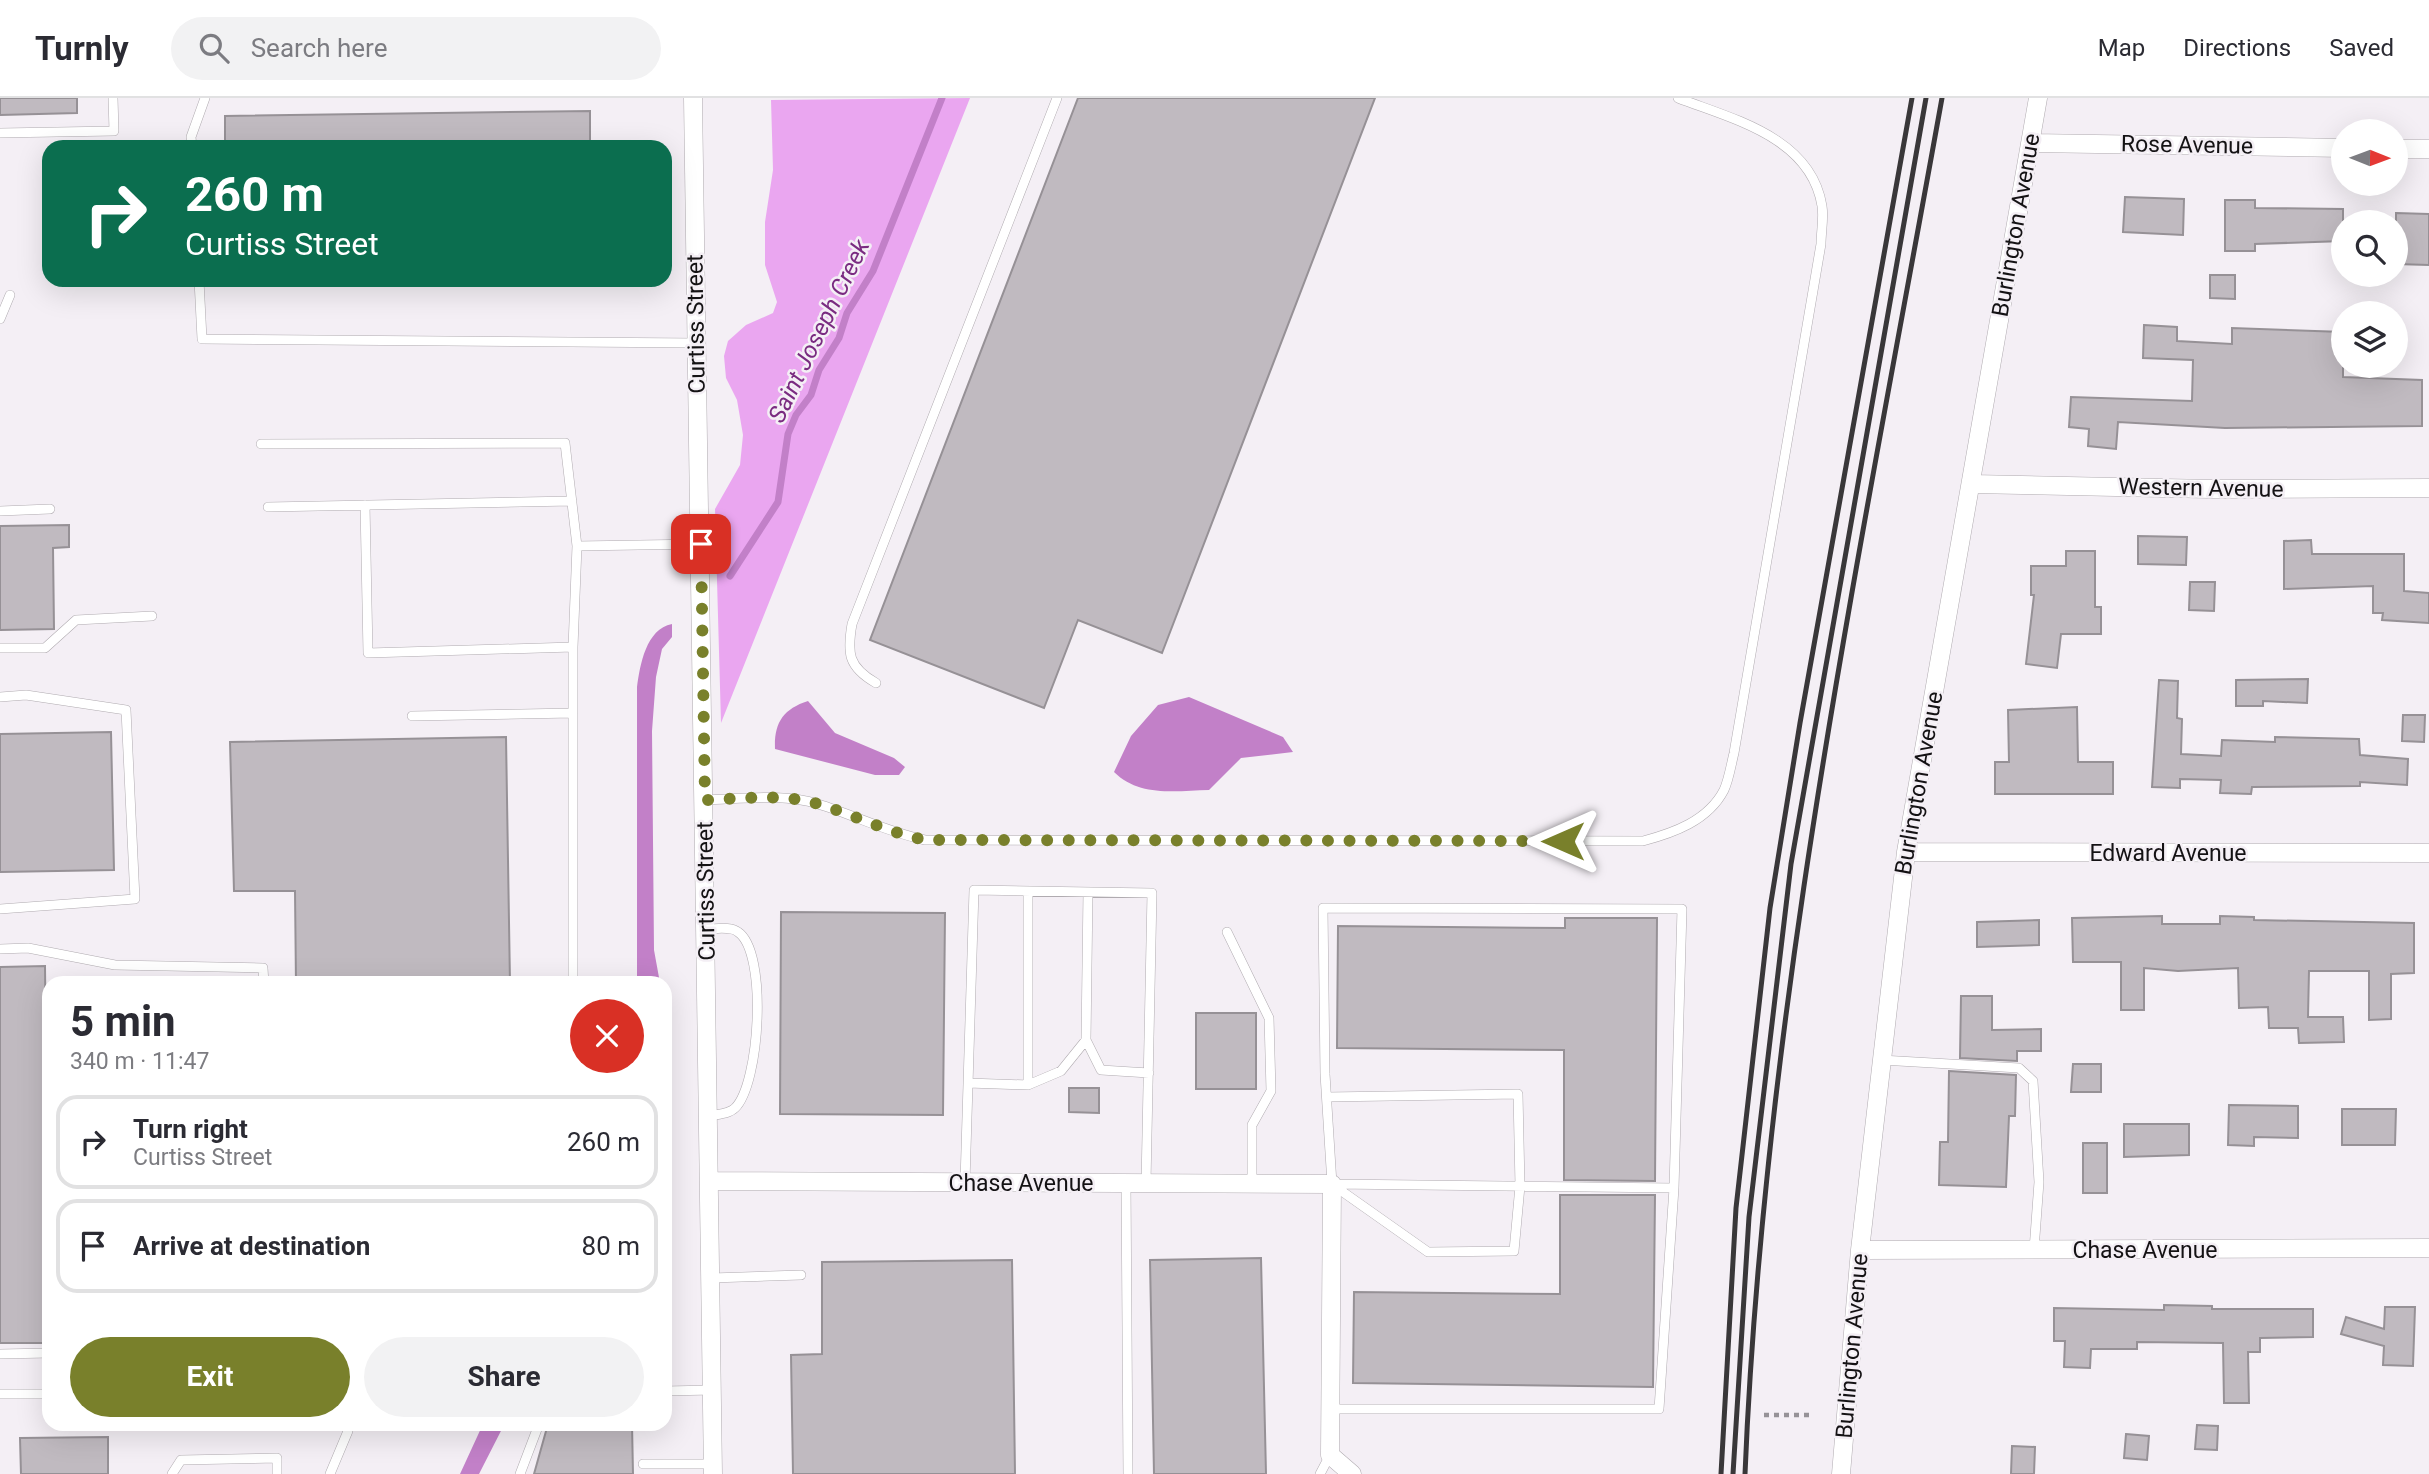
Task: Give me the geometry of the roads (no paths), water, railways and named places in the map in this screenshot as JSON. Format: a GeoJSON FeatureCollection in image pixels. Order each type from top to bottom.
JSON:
{"type":"FeatureCollection","features":[{"type":"Feature","properties":{"kind":"street","name":"Curtiss Street"},"geometry":{"type":"LineString","coordinates":[[693,98],[711,1181],[713,1469]]}},
{"type":"Feature","properties":{"kind":"street","name":"Burlington Avenue"},"geometry":{"type":"LineString","coordinates":[[1841,1474],[1860,1250],[1906,852],[2038,98]]}},
{"type":"Feature","properties":{"kind":"street","name":"Rose Avenue"},"geometry":{"type":"LineString","coordinates":[[2030,143],[2331,148]]}},
{"type":"Feature","properties":{"kind":"street"},"geometry":{"type":"LineString","coordinates":[[2408,149],[2429,149]]}},
{"type":"Feature","properties":{"kind":"street","name":"Western Avenue"},"geometry":{"type":"LineString","coordinates":[[1972,484],[2211,489],[2429,488]]}},
{"type":"Feature","properties":{"kind":"street","name":"Edward Avenue"},"geometry":{"type":"LineString","coordinates":[[1906,852],[2429,853]]}},
{"type":"Feature","properties":{"kind":"street","name":"Chase Avenue"},"geometry":{"type":"LineString","coordinates":[[711,1181],[1332,1184]]}},
{"type":"Feature","properties":{"kind":"street"},"geometry":{"type":"LineString","coordinates":[[1332,1184],[1330,1455],[1352,1474]]}},
{"type":"Feature","properties":{"kind":"street","name":"Chase Avenue"},"geometry":{"type":"LineString","coordinates":[[1860,1250],[2429,1248]]}},
{"type":"Feature","properties":{"kind":"lane"},"geometry":{"type":"LineString","coordinates":[[0,133],[114,131],[113,98]]}},
{"type":"Feature","properties":{"kind":"lane"},"geometry":{"type":"LineString","coordinates":[[191,140],[205,98]]}},
{"type":"Feature","properties":{"kind":"lane"},"geometry":{"type":"LineString","coordinates":[[876,683],[862,675],[853,663],[848,647],[852,624],[1057,98]]}},
{"type":"Feature","properties":{"kind":"lane"},"geometry":{"type":"LineString","coordinates":[[705,800],[791,800],[816,803],[902,835],[925,840],[1643,841],[1676,832],[1706,812],[1724,790],[1734,753],[1821,244],[1822,206],[1811,178],[1792,152],[1765,131],[1678,98]]}},
{"type":"Feature","properties":{"kind":"lane"},"geometry":{"type":"LineString","coordinates":[[199,287],[202,339],[696,343]]}},
{"type":"Feature","properties":{"kind":"lane"},"geometry":{"type":"LineString","coordinates":[[0,319],[10,295]]}},
{"type":"Feature","properties":{"kind":"lane"},"geometry":{"type":"LineString","coordinates":[[261,444],[565,443],[577,546],[573,647],[573,976]]}},
{"type":"Feature","properties":{"kind":"lane"},"geometry":{"type":"LineString","coordinates":[[268,507],[572,501]]}},
{"type":"Feature","properties":{"kind":"lane"},"geometry":{"type":"LineString","coordinates":[[365,505],[368,653],[573,647]]}},
{"type":"Feature","properties":{"kind":"lane"},"geometry":{"type":"LineString","coordinates":[[0,511],[50,509]]}},
{"type":"Feature","properties":{"kind":"lane"},"geometry":{"type":"LineString","coordinates":[[577,546],[701,544]]}},
{"type":"Feature","properties":{"kind":"lane"},"geometry":{"type":"LineString","coordinates":[[0,648],[45,648],[76,620],[152,616]]}},
{"type":"Feature","properties":{"kind":"lane"},"geometry":{"type":"LineString","coordinates":[[0,697],[26,695],[126,710],[135,899],[0,909]]}},
{"type":"Feature","properties":{"kind":"lane"},"geometry":{"type":"LineString","coordinates":[[412,716],[573,713]]}},
{"type":"Feature","properties":{"kind":"lane"},"geometry":{"type":"LineString","coordinates":[[965,1182],[974,890],[1152,893],[1146,1183]]}},
{"type":"Feature","properties":{"kind":"lane"},"geometry":{"type":"LineString","coordinates":[[1028,891],[1028,1084]]}},
{"type":"Feature","properties":{"kind":"lane"},"geometry":{"type":"LineString","coordinates":[[1088,892],[1086,1040],[1101,1070],[1149,1073]]}},
{"type":"Feature","properties":{"kind":"lane"},"geometry":{"type":"LineString","coordinates":[[1330,1409],[1659,1409],[1674,1188],[1682,909],[1323,908],[1327,1097],[1332,1184]]}},
{"type":"Feature","properties":{"kind":"lane"},"geometry":{"type":"LineString","coordinates":[[706,929],[734,929],[748,945],[755,978],[758,1021],[753,1065],[742,1099],[731,1112],[709,1116]]}},
{"type":"Feature","properties":{"kind":"lane"},"geometry":{"type":"LineString","coordinates":[[1227,932],[1269,1018],[1271,1091],[1252,1125],[1252,1184]]}},
{"type":"Feature","properties":{"kind":"lane"},"geometry":{"type":"LineString","coordinates":[[0,949],[28,948],[115,965],[263,968],[264,976]]}},
{"type":"Feature","properties":{"kind":"lane"},"geometry":{"type":"LineString","coordinates":[[968,1083],[1028,1084],[1061,1071],[1086,1040]]}},
{"type":"Feature","properties":{"kind":"lane"},"geometry":{"type":"LineString","coordinates":[[1881,1059],[2019,1069],[2033,1081],[2039,1182],[2034,1250]]}},
{"type":"Feature","properties":{"kind":"lane"},"geometry":{"type":"LineString","coordinates":[[1327,1097],[1518,1094],[1520,1186],[1514,1251],[1428,1252],[1332,1184]]}},
{"type":"Feature","properties":{"kind":"lane"},"geometry":{"type":"LineString","coordinates":[[1126,1183],[1128,1474]]}},
{"type":"Feature","properties":{"kind":"lane"},"geometry":{"type":"LineString","coordinates":[[1332,1184],[1674,1188]]}},
{"type":"Feature","properties":{"kind":"lane"},"geometry":{"type":"LineString","coordinates":[[712,1278],[802,1275]]}},
{"type":"Feature","properties":{"kind":"lane"},"geometry":{"type":"LineString","coordinates":[[0,1354],[42,1353]]}},
{"type":"Feature","properties":{"kind":"lane"},"geometry":{"type":"LineString","coordinates":[[672,1391],[713,1390]]}},
{"type":"Feature","properties":{"kind":"lane"},"geometry":{"type":"LineString","coordinates":[[0,1394],[42,1394]]}},
{"type":"Feature","properties":{"kind":"lane"},"geometry":{"type":"LineString","coordinates":[[330,1474],[348,1431]]}},
{"type":"Feature","properties":{"kind":"lane"},"geometry":{"type":"LineString","coordinates":[[520,1474],[537,1431]]}},
{"type":"Feature","properties":{"kind":"lane"},"geometry":{"type":"LineString","coordinates":[[1320,1474],[1330,1455]]}},
{"type":"Feature","properties":{"kind":"lane"},"geometry":{"type":"LineString","coordinates":[[173,1474],[181,1461],[277,1458],[277,1474]]}},
{"type":"Feature","properties":{"kind":"lane"},"geometry":{"type":"LineString","coordinates":[[643,1464],[713,1469]]}},
{"type":"Feature","properties":{"kind":"waterway","name":"Saint Joseph Creek"},"geometry":{"type":"LineString","coordinates":[[730,576],[778,502],[788,434],[796,415],[811,395],[819,370],[839,338],[847,313],[873,271],[942,98]]}},
{"type":"Feature","properties":{"kind":"railway"},"geometry":{"type":"LineString","coordinates":[[1721,1474],[1736,1208],[1770,908],[1800,723],[1912,98]]}},
{"type":"Feature","properties":{"kind":"railway"},"geometry":{"type":"LineString","coordinates":[[1733,1474],[1749,1217],[1791,864],[1926,98]]}},
{"type":"Feature","properties":{"kind":"railway"},"geometry":{"type":"LineString","coordinates":[[1745,1474],[1756,1300],[1772,1127],[1794,955],[1849,611],[1942,98]]}}]}
